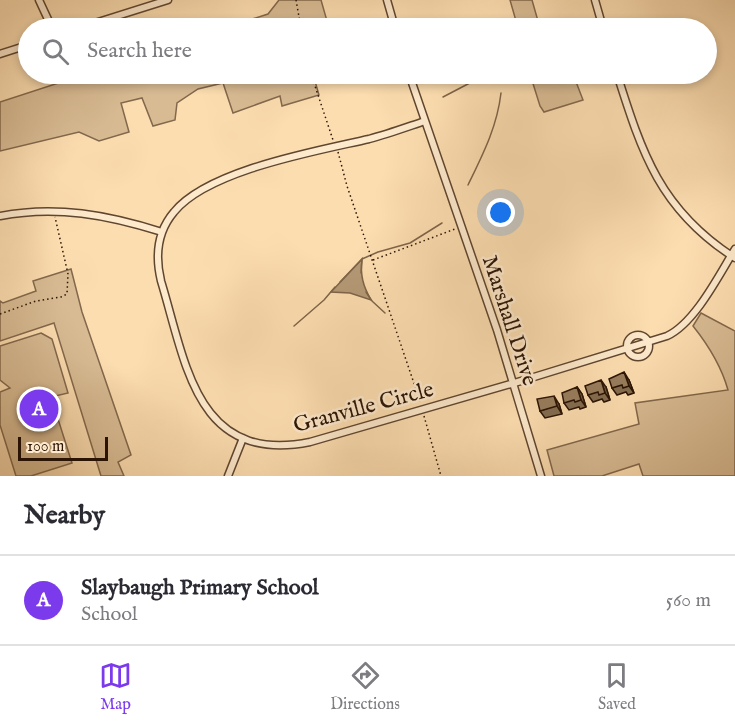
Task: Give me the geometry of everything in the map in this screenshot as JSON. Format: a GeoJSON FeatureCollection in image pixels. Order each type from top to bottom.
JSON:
{"type":"FeatureCollection","features":[{"type":"Feature","properties":{"kind":"street"},"geometry":{"type":"LineString","coordinates":[[39,0],[47,18]]}},
{"type":"Feature","properties":{"kind":"street"},"geometry":{"type":"LineString","coordinates":[[111,18],[168,0]]}},
{"type":"Feature","properties":{"kind":"street"},"geometry":{"type":"LineString","coordinates":[[387,0],[392,18]]}},
{"type":"Feature","properties":{"kind":"street"},"geometry":{"type":"LineString","coordinates":[[595,0],[600,18]]}},
{"type":"Feature","properties":{"kind":"street"},"geometry":{"type":"LineString","coordinates":[[0,54],[18,48]]}},
{"type":"Feature","properties":{"kind":"street","name":"Marshall Drive"},"geometry":{"type":"LineString","coordinates":[[412,84],[514,383],[541,476]]}},
{"type":"Feature","properties":{"kind":"street"},"geometry":{"type":"LineString","coordinates":[[620,84],[638,138],[659,182],[676,206],[693,224],[734,254],[686,323],[672,333],[648,342]]}},
{"type":"Feature","properties":{"kind":"street","name":"Granville Circle"},"geometry":{"type":"LineString","coordinates":[[425,121],[377,137],[334,143],[234,175],[190,197],[170,218],[162,232],[158,248],[158,269],[194,387],[210,413],[229,431],[243,438],[271,445],[302,443],[514,383],[628,347]]}},
{"type":"Feature","properties":{"kind":"street"},"geometry":{"type":"LineString","coordinates":[[0,216],[45,211],[79,212],[107,216],[162,232]]}},
{"type":"Feature","properties":{"kind":"street"},"geometry":{"type":"LineString","coordinates":[[637,335],[645,337],[648,342],[648,350],[641,356],[631,354],[628,340],[637,335]]}},
{"type":"Feature","properties":{"kind":"street"},"geometry":{"type":"LineString","coordinates":[[228,476],[243,438]]}},
{"type":"Feature","properties":{"kind":"path"},"geometry":{"type":"LineString","coordinates":[[296,0],[299,18]]}},
{"type":"Feature","properties":{"kind":"path"},"geometry":{"type":"LineString","coordinates":[[313,84],[421,404]]}},
{"type":"Feature","properties":{"kind":"path"},"geometry":{"type":"LineString","coordinates":[[0,314],[32,302],[67,294],[68,274],[55,217]]}},
{"type":"Feature","properties":{"kind":"path"},"geometry":{"type":"LineString","coordinates":[[372,259],[456,229]]}},
{"type":"Feature","properties":{"kind":"path"},"geometry":{"type":"LineString","coordinates":[[424,415],[441,476]]}},
{"type":"Feature","properties":{"kind":"shaded area"},"geometry":{"type":"Polygon","coordinates":[[[279,0],[321,0],[326,18],[255,18],[268,14],[279,0]]]}},
{"type":"Feature","properties":{"kind":"shaded area"},"geometry":{"type":"Polygon","coordinates":[[[510,0],[532,0],[537,18],[515,18],[510,0]]]}},
{"type":"Feature","properties":{"kind":"shaded area"},"geometry":{"type":"Polygon","coordinates":[[[55,84],[219,84],[198,89],[177,103],[175,120],[153,126],[142,98],[121,103],[129,132],[99,141],[79,132],[0,151],[0,102],[55,84]]]}},
{"type":"Feature","properties":{"kind":"shaded area"},"geometry":{"type":"Polygon","coordinates":[[[223,84],[316,84],[319,95],[282,106],[280,96],[233,113],[223,84]]]}},
{"type":"Feature","properties":{"kind":"shaded area"},"geometry":{"type":"Polygon","coordinates":[[[533,84],[577,84],[583,100],[544,112],[533,84]]]}},
{"type":"Feature","properties":{"kind":"shaded area"},"geometry":{"type":"Polygon","coordinates":[[[362,259],[363,280],[371,300],[350,293],[331,292],[362,259]]]}},
{"type":"Feature","properties":{"kind":"shaded area"},"geometry":{"type":"Polygon","coordinates":[[[71,269],[82,312],[131,455],[118,462],[124,476],[101,476],[54,323],[0,341],[0,301],[3,303],[36,291],[33,281],[71,269]]]}},
{"type":"Feature","properties":{"kind":"shaded area"},"geometry":{"type":"Polygon","coordinates":[[[701,313],[735,331],[735,476],[643,476],[639,464],[602,476],[554,476],[547,450],[639,424],[635,403],[728,390],[714,356],[693,326],[701,313]]]}},
{"type":"Feature","properties":{"kind":"shaded area"},"geometry":{"type":"Polygon","coordinates":[[[41,333],[52,339],[68,393],[51,397],[72,463],[31,476],[16,476],[0,425],[0,392],[10,388],[0,380],[0,346],[41,333]]]}},
{"type":"Feature","properties":{"kind":"building"},"geometry":{"type":"Polygon","coordinates":[[[624,372],[629,386],[623,388],[622,385],[612,388],[609,379],[624,372]]]}},
{"type":"Feature","properties":{"kind":"building"},"geometry":{"type":"Polygon","coordinates":[[[601,380],[605,393],[599,395],[598,392],[588,395],[585,386],[601,380]]]}},
{"type":"Feature","properties":{"kind":"building"},"geometry":{"type":"Polygon","coordinates":[[[577,387],[581,400],[564,403],[562,393],[577,387]]]}},
{"type":"Feature","properties":{"kind":"building"},"geometry":{"type":"Polygon","coordinates":[[[554,396],[557,406],[540,411],[537,399],[554,396]]]}},
{"type":"Feature","properties":{"kind":"waterway"},"geometry":{"type":"LineString","coordinates":[[443,97],[468,84]]}},
{"type":"Feature","properties":{"kind":"waterway"},"geometry":{"type":"LineString","coordinates":[[468,185],[493,129],[501,93]]}},
{"type":"Feature","properties":{"kind":"waterway"},"geometry":{"type":"LineString","coordinates":[[340,282],[362,259],[410,243],[442,223]]}},
{"type":"Feature","properties":{"kind":"waterway"},"geometry":{"type":"LineString","coordinates":[[361,273],[362,260]]}},
{"type":"Feature","properties":{"kind":"waterway"},"geometry":{"type":"LineString","coordinates":[[294,326],[324,300],[335,287]]}},
{"type":"Feature","properties":{"kind":"waterway"},"geometry":{"type":"LineString","coordinates":[[366,292],[385,313]]}},
{"type":"Feature","properties":{"kind":"place","name":"Slaybaugh Primary School"},"geometry":{"type":"Point","coordinates":[39,409]}}]}
